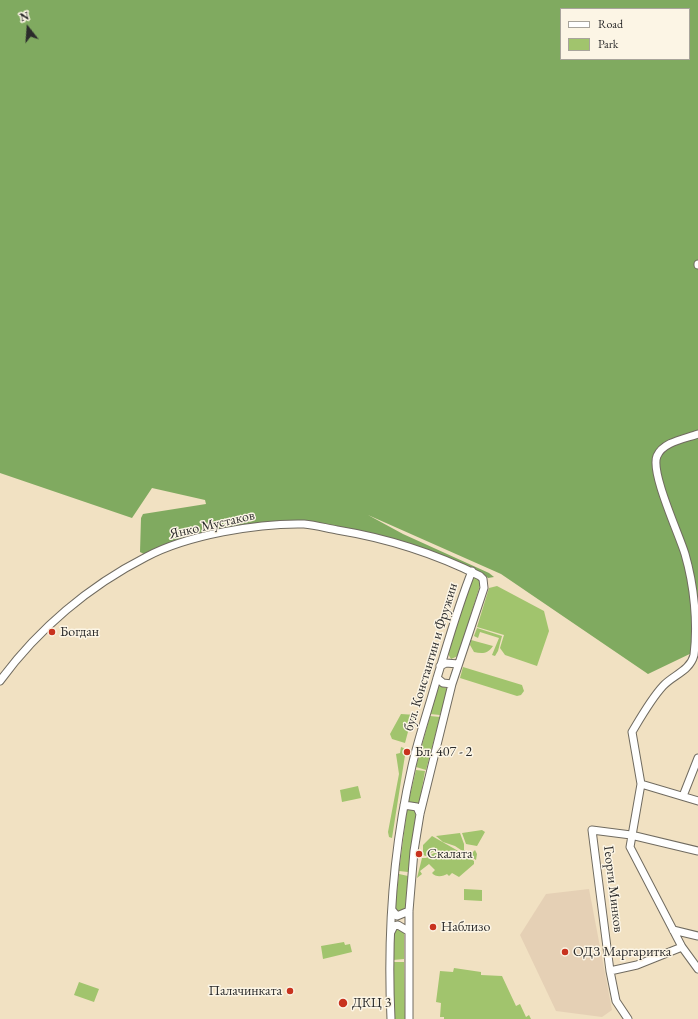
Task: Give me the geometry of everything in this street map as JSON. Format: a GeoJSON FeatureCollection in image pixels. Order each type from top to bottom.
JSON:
{"type":"FeatureCollection","features":[{"type":"Feature","properties":{"kind":"street"},"geometry":{"type":"LineString","coordinates":[[698,434],[662,448],[656,457],[655,467],[685,553],[693,585],[697,615],[697,637],[694,656],[688,666],[663,686],[632,732],[641,784],[630,847],[682,947],[698,969]]}},
{"type":"Feature","properties":{"kind":"street","name":"Янко Мустаков"},"geometry":{"type":"LineString","coordinates":[[0,680],[16,659],[44,630],[83,596],[117,573],[147,556],[179,544],[237,530],[272,525],[306,524],[352,532],[439,558],[472,571]]}},
{"type":"Feature","properties":{"kind":"street","name":"бул. Константин и Фружин"},"geometry":{"type":"LineString","coordinates":[[391,1019],[392,910],[398,842],[404,805],[415,755],[440,666],[472,571],[483,579],[484,588],[456,672]]}},
{"type":"Feature","properties":{"kind":"street"},"geometry":{"type":"LineString","coordinates":[[440,666],[449,663],[458,664]]}},
{"type":"Feature","properties":{"kind":"street"},"geometry":{"type":"LineString","coordinates":[[437,678],[443,683],[452,684],[456,672],[449,663]]}},
{"type":"Feature","properties":{"kind":"street","name":"бул. Константин и Фружин"},"geometry":{"type":"LineString","coordinates":[[409,1019],[408,931],[414,850],[420,814],[452,684]]}},
{"type":"Feature","properties":{"kind":"street"},"geometry":{"type":"LineString","coordinates":[[683,796],[698,759]]}},
{"type":"Feature","properties":{"kind":"street"},"geometry":{"type":"LineString","coordinates":[[641,784],[698,801]]}},
{"type":"Feature","properties":{"kind":"street"},"geometry":{"type":"LineString","coordinates":[[404,805],[417,807],[420,814]]}},
{"type":"Feature","properties":{"kind":"street","name":"Георги Минков"},"geometry":{"type":"LineString","coordinates":[[628,1019],[616,1001],[610,971],[592,830],[631,835]]}},
{"type":"Feature","properties":{"kind":"street"},"geometry":{"type":"LineString","coordinates":[[631,835],[698,851]]}},
{"type":"Feature","properties":{"kind":"street"},"geometry":{"type":"LineString","coordinates":[[392,910],[397,916],[403,915],[409,911]]}},
{"type":"Feature","properties":{"kind":"street"},"geometry":{"type":"LineString","coordinates":[[391,932],[393,928],[398,925],[408,931]]}},
{"type":"Feature","properties":{"kind":"street"},"geometry":{"type":"LineString","coordinates":[[673,930],[698,936]]}},
{"type":"Feature","properties":{"kind":"street"},"geometry":{"type":"LineString","coordinates":[[610,971],[637,965],[682,947]]}},
{"type":"Feature","properties":{"kind":"shaded area","name":"ОДЗ Маргаритка"},"geometry":{"type":"Polygon","coordinates":[[[589,889],[612,1010],[602,1017],[556,1011],[520,935],[546,894],[589,889]]]}},
{"type":"Feature","properties":{"kind":"green space"},"geometry":{"type":"Polygon","coordinates":[[[0,0],[698,0],[698,650],[648,674],[501,574],[368,515],[403,534],[489,573],[494,577],[488,578],[484,574],[397,543],[306,523],[243,525],[185,536],[144,554],[140,552],[141,518],[143,514],[206,504],[205,500],[152,488],[132,518],[0,473],[0,0]]]}},
{"type":"Feature","properties":{"kind":"green space"},"geometry":{"type":"Polygon","coordinates":[[[477,576],[481,582],[458,656],[451,659],[447,652],[471,578],[477,576]]]}},
{"type":"Feature","properties":{"kind":"green space"},"geometry":{"type":"Polygon","coordinates":[[[497,586],[544,611],[549,631],[537,666],[505,655],[500,648],[504,635],[477,627],[489,588],[497,586]]]}},
{"type":"Feature","properties":{"kind":"green space"},"geometry":{"type":"Polygon","coordinates":[[[477,628],[502,636],[495,656],[492,655],[499,638],[480,632],[478,638],[474,636],[477,628]]]}},
{"type":"Feature","properties":{"kind":"green space"},"geometry":{"type":"Polygon","coordinates":[[[471,640],[493,646],[485,653],[474,652],[470,645],[471,640]]]}},
{"type":"Feature","properties":{"kind":"green space"},"geometry":{"type":"Polygon","coordinates":[[[463,667],[522,685],[524,691],[521,695],[517,696],[460,678],[463,667]]]}},
{"type":"Feature","properties":{"kind":"green space"},"geometry":{"type":"Polygon","coordinates":[[[438,685],[448,689],[440,715],[430,714],[438,685]]]}},
{"type":"Feature","properties":{"kind":"green space"},"geometry":{"type":"Polygon","coordinates":[[[401,714],[416,715],[417,718],[413,729],[409,728],[405,743],[392,739],[390,734],[401,714]]]}},
{"type":"Feature","properties":{"kind":"green space"},"geometry":{"type":"Polygon","coordinates":[[[430,716],[440,717],[426,770],[416,767],[430,716]]]}},
{"type":"Feature","properties":{"kind":"green space"},"geometry":{"type":"Polygon","coordinates":[[[401,747],[406,749],[392,838],[389,837],[388,832],[399,774],[396,754],[400,753],[401,747]]]}},
{"type":"Feature","properties":{"kind":"green space"},"geometry":{"type":"Polygon","coordinates":[[[416,770],[425,771],[419,805],[408,804],[416,770]]]}},
{"type":"Feature","properties":{"kind":"green space"},"geometry":{"type":"Polygon","coordinates":[[[358,786],[361,798],[342,802],[340,790],[358,786]]]}},
{"type":"Feature","properties":{"kind":"green space"},"geometry":{"type":"Polygon","coordinates":[[[412,807],[416,812],[408,872],[399,871],[407,810],[412,807]]]}},
{"type":"Feature","properties":{"kind":"green space"},"geometry":{"type":"Polygon","coordinates":[[[482,830],[485,832],[477,846],[466,844],[462,833],[482,830]]]}},
{"type":"Feature","properties":{"kind":"green space"},"geometry":{"type":"Polygon","coordinates":[[[460,833],[464,844],[464,850],[471,854],[475,850],[477,854],[476,860],[455,846],[443,842],[436,836],[460,833]]]}},
{"type":"Feature","properties":{"kind":"green space"},"geometry":{"type":"Polygon","coordinates":[[[432,836],[460,852],[434,851],[426,856],[423,855],[423,845],[432,836]]]}},
{"type":"Feature","properties":{"kind":"green space"},"geometry":{"type":"Polygon","coordinates":[[[434,853],[461,853],[474,861],[474,864],[459,877],[452,873],[449,876],[447,874],[436,876],[432,873],[435,870],[429,864],[420,871],[422,874],[417,878],[422,858],[426,858],[434,853]]]}},
{"type":"Feature","properties":{"kind":"green space"},"geometry":{"type":"Polygon","coordinates":[[[399,874],[408,876],[405,909],[397,912],[395,908],[399,874]]]}},
{"type":"Feature","properties":{"kind":"green space"},"geometry":{"type":"Polygon","coordinates":[[[464,889],[482,890],[482,901],[464,900],[464,889]]]}},
{"type":"Feature","properties":{"kind":"green space"},"geometry":{"type":"Polygon","coordinates":[[[397,928],[402,930],[404,933],[404,959],[393,960],[393,933],[397,928]]]}},
{"type":"Feature","properties":{"kind":"green space"},"geometry":{"type":"Polygon","coordinates":[[[344,942],[345,945],[350,944],[352,952],[323,959],[321,946],[344,942]]]}},
{"type":"Feature","properties":{"kind":"green space"},"geometry":{"type":"Polygon","coordinates":[[[393,962],[404,962],[405,1019],[394,1019],[393,962]]]}},
{"type":"Feature","properties":{"kind":"green space"},"geometry":{"type":"Polygon","coordinates":[[[454,968],[481,972],[481,975],[502,976],[516,1006],[520,1004],[526,1017],[529,1015],[531,1019],[444,1019],[444,1017],[440,1017],[441,1003],[436,1002],[440,971],[453,972],[454,968]]]}},
{"type":"Feature","properties":{"kind":"green space"},"geometry":{"type":"Polygon","coordinates":[[[79,982],[99,989],[94,1002],[74,995],[79,982]]]}},
{"type":"Feature","properties":{"kind":"place","name":"Богдан"},"geometry":{"type":"Point","coordinates":[52,632]}},
{"type":"Feature","properties":{"kind":"place","name":"Бл. 407 - 2"},"geometry":{"type":"Point","coordinates":[407,752]}},
{"type":"Feature","properties":{"kind":"place","name":"Скалата"},"geometry":{"type":"Point","coordinates":[419,854]}},
{"type":"Feature","properties":{"kind":"place","name":"Наблизо"},"geometry":{"type":"Point","coordinates":[433,927]}},
{"type":"Feature","properties":{"kind":"place","name":"ОДЗ Маргаритка"},"geometry":{"type":"Point","coordinates":[565,952]}},
{"type":"Feature","properties":{"kind":"place","name":"Палачинката"},"geometry":{"type":"Point","coordinates":[290,991]}},
{"type":"Feature","properties":{"kind":"place","name":"ДКЦ 3"},"geometry":{"type":"Point","coordinates":[343,1003]}}]}
